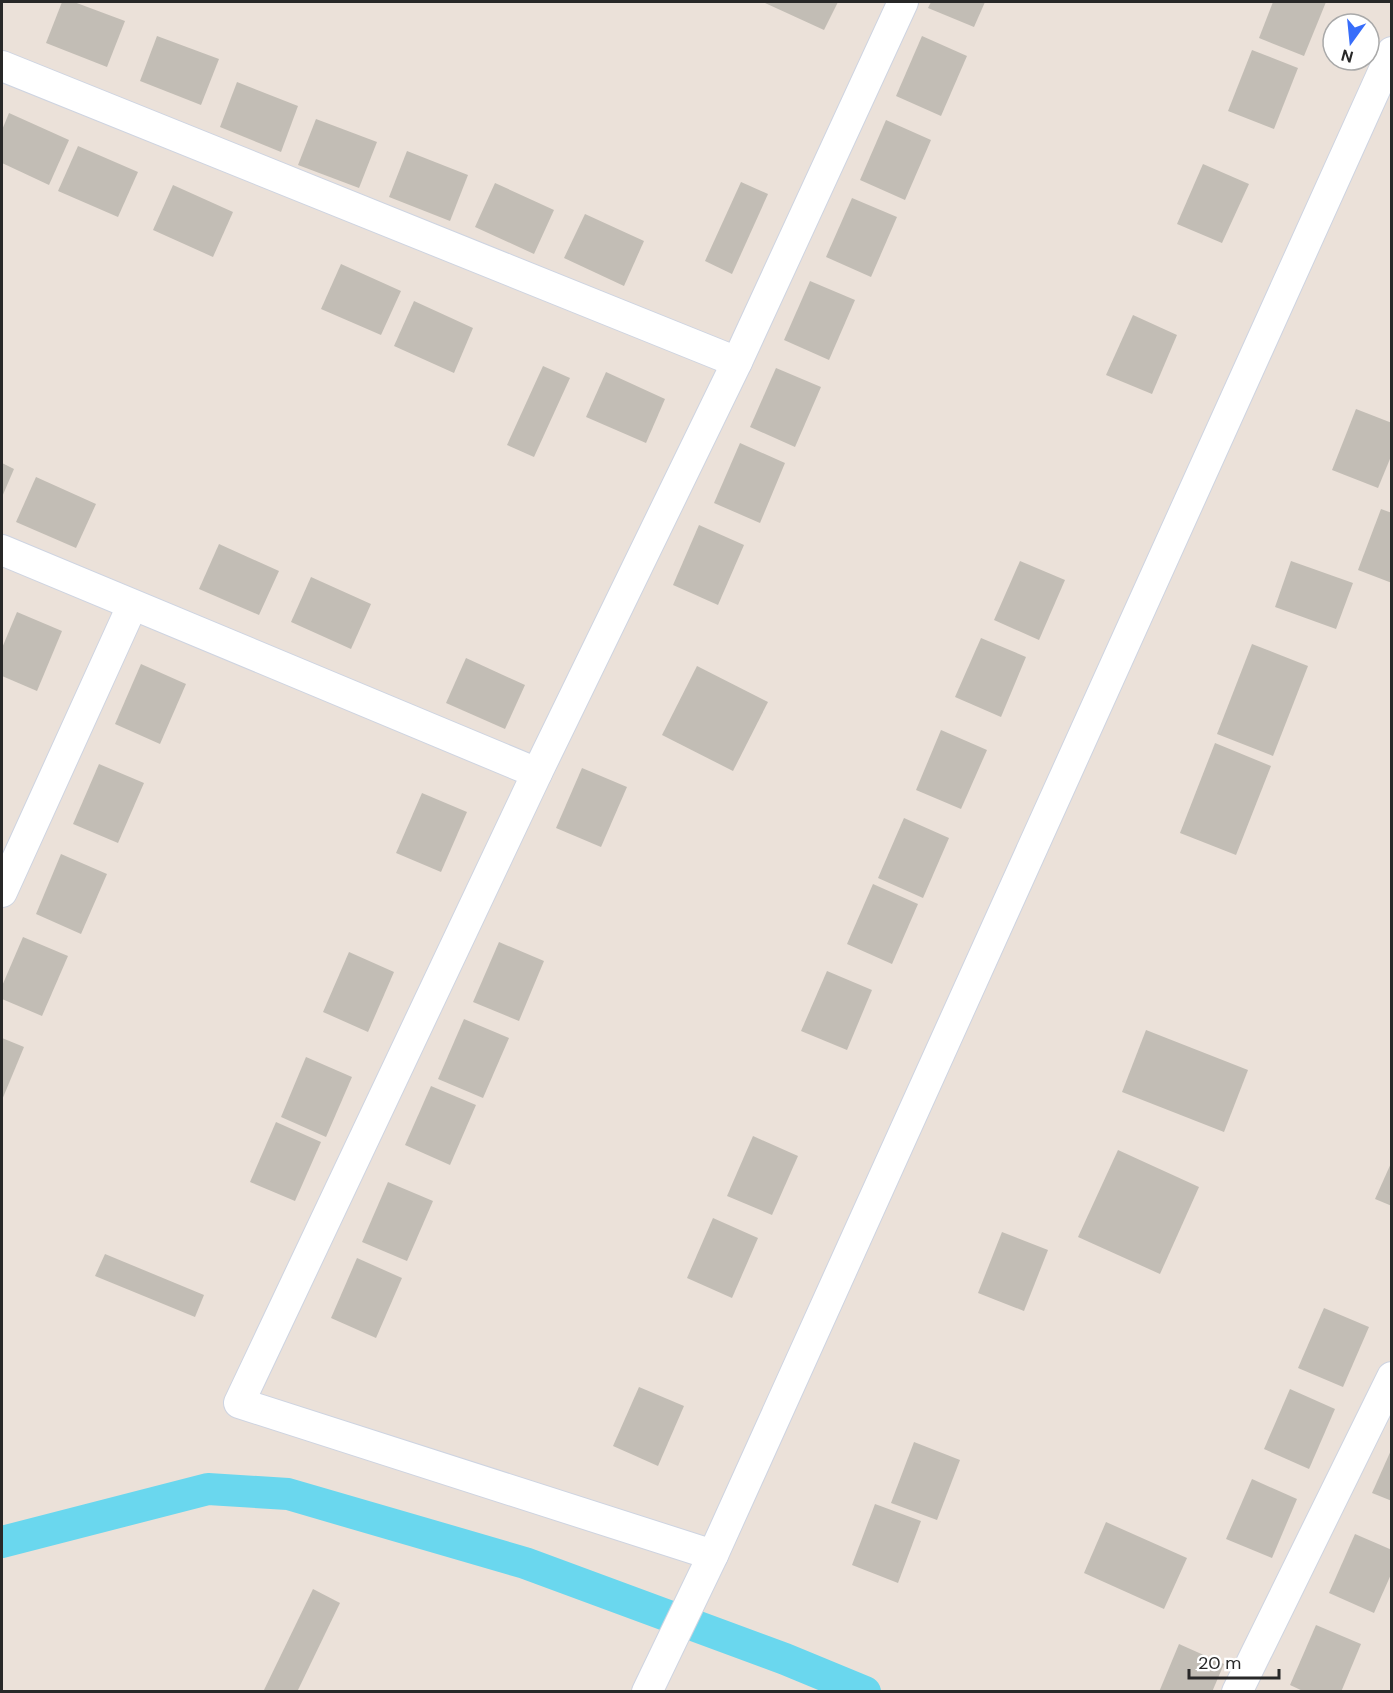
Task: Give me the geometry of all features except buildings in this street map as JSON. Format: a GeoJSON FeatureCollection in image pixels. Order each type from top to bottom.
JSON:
{"type":"FeatureCollection","features":[{"type":"Feature","properties":{"kind":"street"},"geometry":{"type":"LineString","coordinates":[[713,1555],[239,1403],[537,773],[737,362],[903,2]]}},
{"type":"Feature","properties":{"kind":"street"},"geometry":{"type":"LineString","coordinates":[[650,1691],[1392,52]]}},
{"type":"Feature","properties":{"kind":"street"},"geometry":{"type":"LineString","coordinates":[[2,66],[737,362]]}},
{"type":"Feature","properties":{"kind":"street"},"geometry":{"type":"LineString","coordinates":[[2,550],[537,773]]}},
{"type":"Feature","properties":{"kind":"street"},"geometry":{"type":"LineString","coordinates":[[2,892],[132,606]]}},
{"type":"Feature","properties":{"kind":"street"},"geometry":{"type":"LineString","coordinates":[[1238,1692],[1392,1377]]}},
{"type":"Feature","properties":{"kind":"waterway"},"geometry":{"type":"LineString","coordinates":[[2,1542],[208,1489],[288,1494],[525,1563],[785,1659],[865,1692]]}}]}
